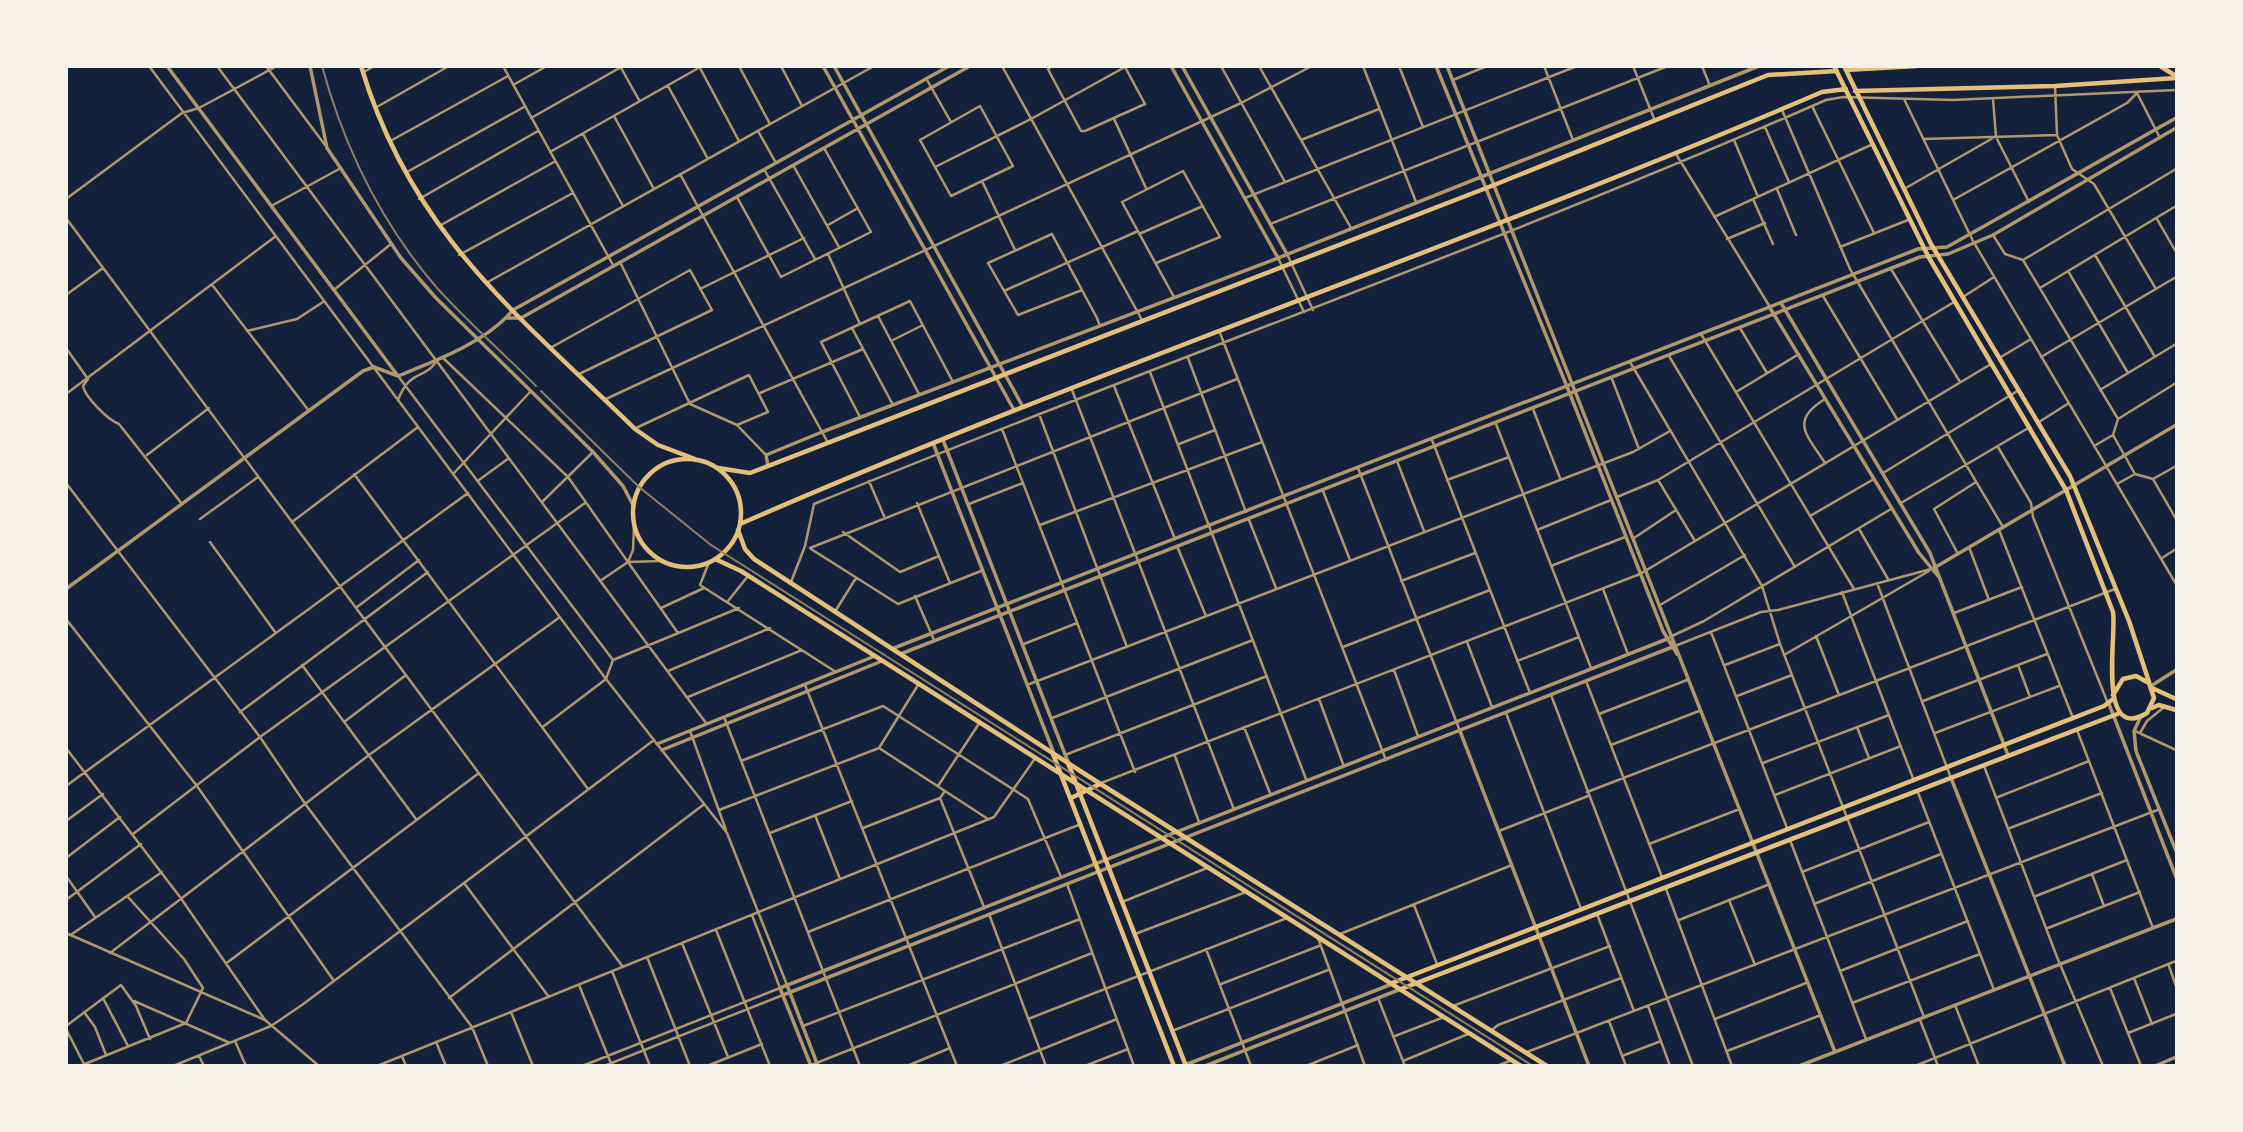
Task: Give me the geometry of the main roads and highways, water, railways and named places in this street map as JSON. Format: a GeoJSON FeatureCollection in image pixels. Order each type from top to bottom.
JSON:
{"type":"FeatureCollection","features":[{"type":"Feature","properties":{"kind":"main road"},"geometry":{"type":"LineString","coordinates":[[1916,66],[1845,68],[1935,251],[2074,485],[2150,685],[2154,698],[2151,708]]}},
{"type":"Feature","properties":{"kind":"main road"},"geometry":{"type":"LineString","coordinates":[[2161,66],[2176,77]]}},
{"type":"Feature","properties":{"kind":"main road"},"geometry":{"type":"LineString","coordinates":[[362,69],[389,142],[419,198],[438,227],[485,284],[635,429],[658,445],[740,474],[828,443],[1778,72],[1836,69],[1928,256],[2012,394],[2066,490],[2114,618],[2111,700],[2120,713],[2130,718],[2141,716],[2151,708],[2167,706],[2176,710]]}},
{"type":"Feature","properties":{"kind":"main road"},"geometry":{"type":"LineString","coordinates":[[1856,91],[2055,86],[2176,77]]}},
{"type":"Feature","properties":{"kind":"main road"},"geometry":{"type":"LineString","coordinates":[[695,459],[676,460],[653,470],[640,484],[633,505],[634,527],[642,544],[660,561],[685,567],[712,560],[729,546],[739,527],[933,443],[1500,225],[1822,92],[1846,89]]}},
{"type":"Feature","properties":{"kind":"main road"},"geometry":{"type":"LineString","coordinates":[[718,468],[737,493],[739,527],[751,556],[1088,776],[1548,1066]]}},
{"type":"Feature","properties":{"kind":"main road"},"geometry":{"type":"LineString","coordinates":[[2083,532],[2091,529]]}},
{"type":"Feature","properties":{"kind":"main road"},"geometry":{"type":"LineString","coordinates":[[712,560],[748,576],[1521,1066]]}},
{"type":"Feature","properties":{"kind":"main road"},"geometry":{"type":"LineString","coordinates":[[1392,984],[2073,718],[2111,700],[2118,683],[2129,677],[2142,678],[2176,699]]}},
{"type":"Feature","properties":{"kind":"main road"},"geometry":{"type":"LineString","coordinates":[[1401,989],[2120,713]]}},
{"type":"Feature","properties":{"kind":"main road"},"geometry":{"type":"LineString","coordinates":[[1053,753],[1174,1066]]}},
{"type":"Feature","properties":{"kind":"main road"},"geometry":{"type":"LineString","coordinates":[[1068,762],[1185,1065]]}},
{"type":"Feature","properties":{"kind":"main road"},"geometry":{"type":"LineString","coordinates":[[1071,798],[1101,783]]}},
{"type":"Feature","properties":{"kind":"main road"},"geometry":{"type":"LineString","coordinates":[[1448,962],[1451,970]]}},
{"type":"Feature","properties":{"kind":"railway"},"geometry":{"type":"LineString","coordinates":[[322,66],[354,155],[399,238],[437,288],[536,386]]}},
{"type":"Feature","properties":{"kind":"railway"},"geometry":{"type":"LineString","coordinates":[[541,391],[639,487],[711,545],[1533,1066]]}}]}
